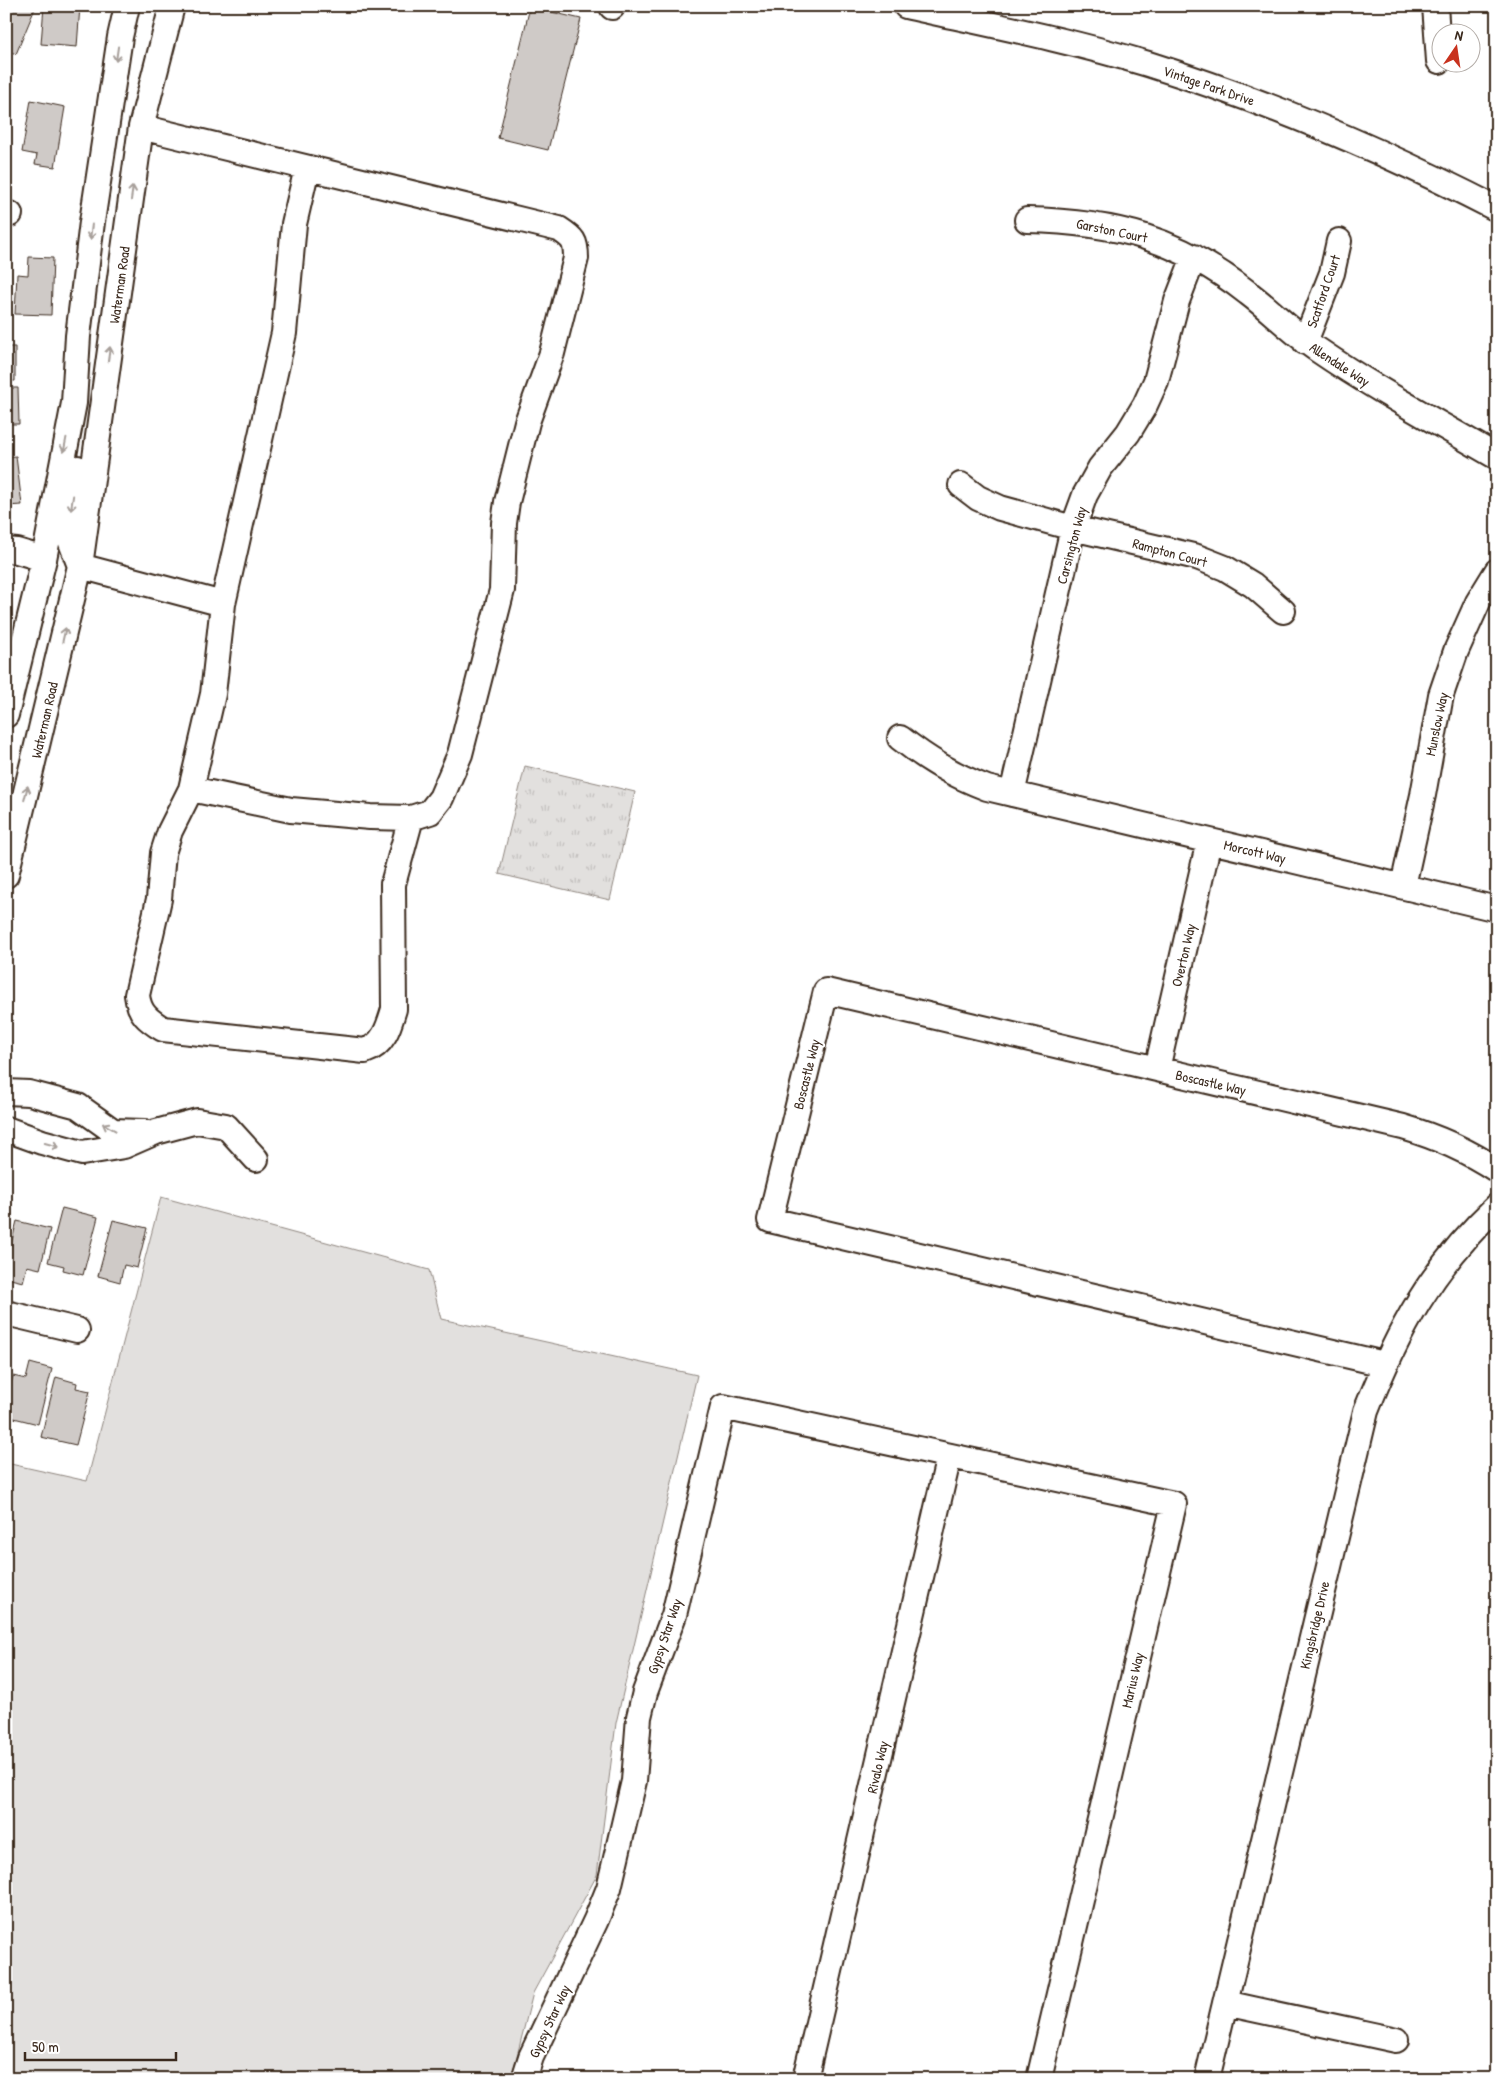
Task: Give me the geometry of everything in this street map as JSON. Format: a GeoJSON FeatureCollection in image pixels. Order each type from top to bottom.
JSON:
{"type":"FeatureCollection","features":[{"type":"Feature","properties":{"kind":"street"},"geometry":{"type":"LineString","coordinates":[[6,715],[44,559],[74,403],[78,336],[92,222],[120,37],[127,6]]}},
{"type":"Feature","properties":{"kind":"street","name":"Waterman Road"},"geometry":{"type":"LineString","coordinates":[[6,875],[80,566],[141,128],[172,6]]}},
{"type":"Feature","properties":{"kind":"street","name":"Vintage Park Drive"},"geometry":{"type":"LineString","coordinates":[[906,6],[1062,41],[1147,64],[1240,95],[1359,142],[1421,170],[1497,209]]}},
{"type":"Feature","properties":{"kind":"street"},"geometry":{"type":"LineString","coordinates":[[1435,6],[1436,22]]}},
{"type":"Feature","properties":{"kind":"street"},"geometry":{"type":"LineString","coordinates":[[141,128],[559,229],[571,236],[576,246],[576,258],[552,353],[536,391],[508,502],[504,523],[502,590],[460,754],[441,798],[430,812],[411,818],[370,817],[292,810],[191,789]]}},
{"type":"Feature","properties":{"kind":"street"},"geometry":{"type":"LineString","coordinates":[[307,168],[294,224],[284,332],[222,604],[213,694],[191,789],[170,831],[163,853],[159,899],[137,995],[138,1005],[143,1014],[151,1022],[163,1029],[356,1050],[372,1048],[382,1039],[394,1009],[393,884],[411,818]]}},
{"type":"Feature","properties":{"kind":"street","name":"Garston Court"},"geometry":{"type":"LineString","coordinates":[[1027,220],[1072,221],[1109,226],[1146,236],[1194,257]]}},
{"type":"Feature","properties":{"kind":"street","name":"Scatford Court"},"geometry":{"type":"LineString","coordinates":[[1305,342],[1332,273],[1339,240]]}},
{"type":"Feature","properties":{"kind":"street","name":"Allendale Way"},"geometry":{"type":"LineString","coordinates":[[1194,257],[1217,270],[1249,293],[1305,342],[1344,368],[1497,457]]}},
{"type":"Feature","properties":{"kind":"street","name":"Carsington Way"},"geometry":{"type":"LineString","coordinates":[[1012,794],[1073,528],[1085,496],[1100,468],[1128,433],[1145,405],[1156,381],[1177,300],[1194,257]]}},
{"type":"Feature","properties":{"kind":"street"},"geometry":{"type":"LineString","coordinates":[[78,336],[92,367],[82,450],[71,507],[69,537],[80,566],[222,604]]}},
{"type":"Feature","properties":{"kind":"street","name":"Rampton Court"},"geometry":{"type":"LineString","coordinates":[[961,485],[978,498],[1000,508],[1073,528],[1197,557],[1225,568],[1253,585],[1283,611]]}},
{"type":"Feature","properties":{"kind":"street"},"geometry":{"type":"LineString","coordinates":[[6,550],[17,551],[44,559]]}},
{"type":"Feature","properties":{"kind":"street","name":"Munslow Way"},"geometry":{"type":"LineString","coordinates":[[1403,886],[1423,795],[1441,695],[1470,618],[1497,571]]}},
{"type":"Feature","properties":{"kind":"street","name":"Morcott Way"},"geometry":{"type":"LineString","coordinates":[[900,738],[926,759],[956,776],[987,788],[1497,909]]}},
{"type":"Feature","properties":{"kind":"street","name":"Overton Way"},"geometry":{"type":"LineString","coordinates":[[1157,1069],[1209,841]]}},
{"type":"Feature","properties":{"kind":"street","name":"Boscastle Way"},"geometry":{"type":"LineString","coordinates":[[1384,1364],[770,1220],[826,991],[1427,1134],[1461,1148],[1497,1170]]}},
{"type":"Feature","properties":{"kind":"street"},"geometry":{"type":"LineString","coordinates":[[6,1092],[29,1093],[78,1106],[113,1131],[156,1132]]}},
{"type":"Feature","properties":{"kind":"street"},"geometry":{"type":"LineString","coordinates":[[6,1129],[42,1142],[82,1153],[124,1146],[156,1132],[197,1121],[226,1126],[256,1159]]}},
{"type":"Feature","properties":{"kind":"street","name":"Kingsbridge Drive"},"geometry":{"type":"LineString","coordinates":[[1208,2079],[1354,1453],[1366,1411],[1384,1364],[1422,1295],[1447,1260],[1497,1206]]}},
{"type":"Feature","properties":{"kind":"street"},"geometry":{"type":"LineString","coordinates":[[6,1313],[77,1330]]}},
{"type":"Feature","properties":{"kind":"street","name":"Gypsy Star Way"},"geometry":{"type":"LineString","coordinates":[[524,2079],[531,2057],[596,1920],[609,1888],[631,1797],[639,1717],[645,1692],[674,1616],[723,1407],[949,1456]]}},
{"type":"Feature","properties":{"kind":"street","name":"Rivalo Way"},"geometry":{"type":"LineString","coordinates":[[805,2079],[949,1456]]}},
{"type":"Feature","properties":{"kind":"street","name":"Marius Way"},"geometry":{"type":"LineString","coordinates":[[949,1456],[1174,1504],[1039,2079]]}},
{"type":"Feature","properties":{"kind":"street"},"geometry":{"type":"LineString","coordinates":[[1225,2003],[1396,2040]]}},
{"type":"Feature","properties":{"kind":"green space"},"geometry":{"type":"Polygon","coordinates":[[[525,766],[635,792],[610,900],[499,874],[525,766]]]}},
{"type":"Feature","properties":{"kind":"green space"},"geometry":{"type":"Polygon","coordinates":[[[161,1197],[429,1270],[441,1319],[697,1375],[616,1723],[597,1875],[533,1993],[511,2079],[6,2079],[6,1463],[87,1481],[161,1197]]]}},
{"type":"Feature","properties":{"kind":"building"},"geometry":{"type":"Polygon","coordinates":[[[6,6],[36,6],[16,54],[6,50],[6,6]]]}},
{"type":"Feature","properties":{"kind":"building"},"geometry":{"type":"Polygon","coordinates":[[[44,6],[80,6],[77,47],[41,44],[44,6]]]}},
{"type":"Feature","properties":{"kind":"building"},"geometry":{"type":"Polygon","coordinates":[[[530,7],[581,19],[548,150],[498,138],[530,7]]]}},
{"type":"Feature","properties":{"kind":"building"},"geometry":{"type":"Polygon","coordinates":[[[31,100],[65,107],[55,167],[35,164],[37,155],[22,152],[31,100]]]}},
{"type":"Feature","properties":{"kind":"building"},"geometry":{"type":"Polygon","coordinates":[[[29,257],[53,258],[51,315],[15,314],[17,274],[28,275],[29,257]]]}},
{"type":"Feature","properties":{"kind":"building"},"geometry":{"type":"Polygon","coordinates":[[[6,347],[15,347],[15,381],[6,381],[6,347]]]}},
{"type":"Feature","properties":{"kind":"building"},"geometry":{"type":"Polygon","coordinates":[[[6,388],[18,388],[19,424],[6,424],[6,388]]]}},
{"type":"Feature","properties":{"kind":"building"},"geometry":{"type":"Polygon","coordinates":[[[16,456],[22,505],[6,506],[6,457],[16,456]]]}},
{"type":"Feature","properties":{"kind":"building"},"geometry":{"type":"Polygon","coordinates":[[[62,1208],[98,1217],[83,1275],[63,1270],[64,1266],[48,1262],[62,1208]]]}},
{"type":"Feature","properties":{"kind":"building"},"geometry":{"type":"Polygon","coordinates":[[[113,1220],[147,1228],[137,1268],[124,1265],[120,1282],[98,1276],[113,1220]]]}},
{"type":"Feature","properties":{"kind":"building"},"geometry":{"type":"Polygon","coordinates":[[[17,1221],[50,1229],[40,1269],[27,1266],[23,1282],[6,1278],[6,1263],[17,1221]]]}},
{"type":"Feature","properties":{"kind":"building"},"geometry":{"type":"Polygon","coordinates":[[[30,1363],[52,1369],[38,1424],[6,1416],[6,1402],[13,1376],[26,1379],[30,1363]]]}},
{"type":"Feature","properties":{"kind":"building"},"geometry":{"type":"Polygon","coordinates":[[[56,1377],[77,1383],[76,1388],[90,1391],[76,1445],[41,1437],[56,1377]]]}}]}
